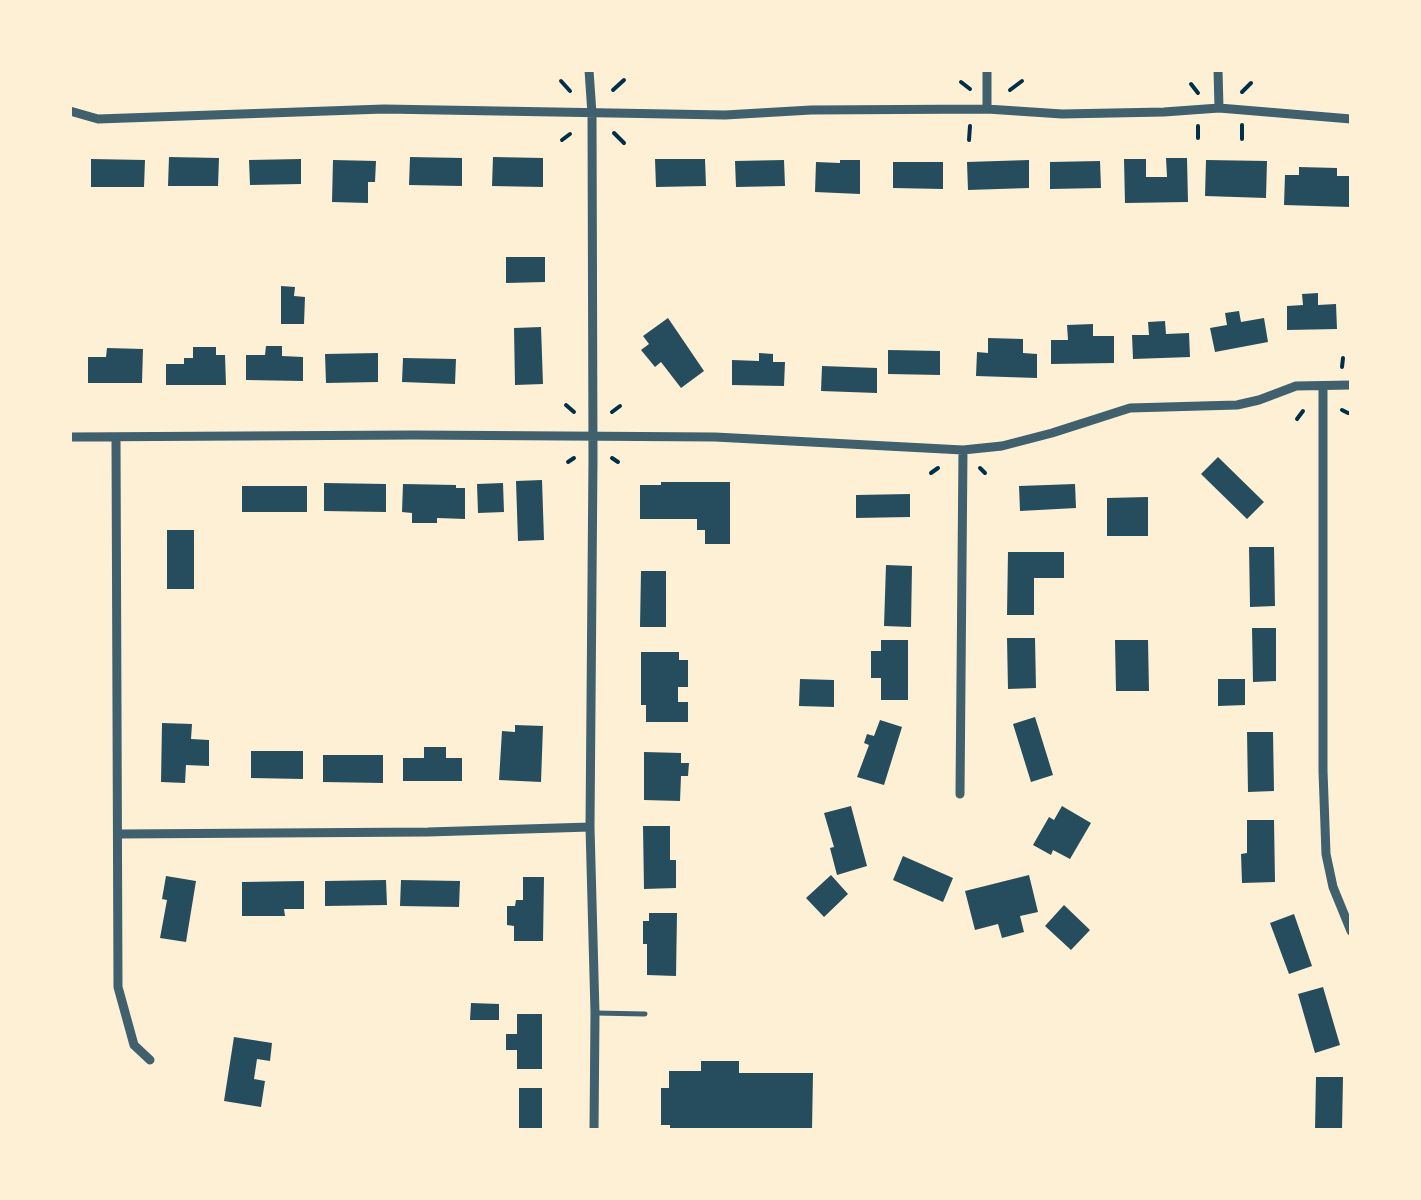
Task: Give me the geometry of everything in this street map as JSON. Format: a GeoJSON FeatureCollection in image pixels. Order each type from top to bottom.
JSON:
{"type":"FeatureCollection","features":[{"type":"Feature","properties":{"kind":"street"},"geometry":{"type":"LineString","coordinates":[[589,70],[594,1130]]}},
{"type":"Feature","properties":{"kind":"street"},"geometry":{"type":"LineString","coordinates":[[986,70],[987,110]]}},
{"type":"Feature","properties":{"kind":"street"},"geometry":{"type":"LineString","coordinates":[[1218,70],[1219,108]]}},
{"type":"Feature","properties":{"kind":"street"},"geometry":{"type":"LineString","coordinates":[[70,111],[98,119],[384,110],[725,115],[811,110],[1096,113],[1219,108],[1351,120]]}},
{"type":"Feature","properties":{"kind":"street"},"geometry":{"type":"LineString","coordinates":[[70,437],[716,437],[963,450],[1052,434],[1130,408],[1237,404],[1296,386],[1351,386]]}},
{"type":"Feature","properties":{"kind":"street"},"geometry":{"type":"LineString","coordinates":[[1323,386],[1326,854],[1333,887],[1351,931]]}},
{"type":"Feature","properties":{"kind":"street"},"geometry":{"type":"LineString","coordinates":[[116,438],[118,986],[134,1045],[150,1060]]}},
{"type":"Feature","properties":{"kind":"street"},"geometry":{"type":"LineString","coordinates":[[960,794],[963,450]]}},
{"type":"Feature","properties":{"kind":"street"},"geometry":{"type":"LineString","coordinates":[[119,834],[590,827]]}},
{"type":"Feature","properties":{"kind":"lane"},"geometry":{"type":"LineString","coordinates":[[596,1013],[645,1014]]}},
{"type":"Feature","properties":{"kind":"path"},"geometry":{"type":"LineString","coordinates":[[613,90],[624,80]]}},
{"type":"Feature","properties":{"kind":"path"},"geometry":{"type":"LineString","coordinates":[[562,81],[570,91]]}},
{"type":"Feature","properties":{"kind":"path"},"geometry":{"type":"LineString","coordinates":[[1010,90],[1022,81]]}},
{"type":"Feature","properties":{"kind":"path"},"geometry":{"type":"LineString","coordinates":[[961,82],[970,90]]}},
{"type":"Feature","properties":{"kind":"path"},"geometry":{"type":"LineString","coordinates":[[1242,92],[1252,83]]}},
{"type":"Feature","properties":{"kind":"path"},"geometry":{"type":"LineString","coordinates":[[1191,84],[1198,93]]}},
{"type":"Feature","properties":{"kind":"path"},"geometry":{"type":"LineString","coordinates":[[1242,125],[1242,140]]}},
{"type":"Feature","properties":{"kind":"path"},"geometry":{"type":"LineString","coordinates":[[969,140],[970,126]]}},
{"type":"Feature","properties":{"kind":"path"},"geometry":{"type":"LineString","coordinates":[[1198,126],[1198,138]]}},
{"type":"Feature","properties":{"kind":"path"},"geometry":{"type":"LineString","coordinates":[[614,133],[624,143]]}},
{"type":"Feature","properties":{"kind":"path"},"geometry":{"type":"LineString","coordinates":[[562,140],[570,134]]}},
{"type":"Feature","properties":{"kind":"path"},"geometry":{"type":"LineString","coordinates":[[1342,358],[1342,367]]}},
{"type":"Feature","properties":{"kind":"path"},"geometry":{"type":"LineString","coordinates":[[566,405],[574,412]]}},
{"type":"Feature","properties":{"kind":"path"},"geometry":{"type":"LineString","coordinates":[[612,412],[620,406]]}},
{"type":"Feature","properties":{"kind":"path"},"geometry":{"type":"LineString","coordinates":[[1297,419],[1302,411]]}},
{"type":"Feature","properties":{"kind":"path"},"geometry":{"type":"LineString","coordinates":[[568,462],[574,458]]}},
{"type":"Feature","properties":{"kind":"path"},"geometry":{"type":"LineString","coordinates":[[612,458],[618,462]]}},
{"type":"Feature","properties":{"kind":"path"},"geometry":{"type":"LineString","coordinates":[[932,474],[938,468]]}},
{"type":"Feature","properties":{"kind":"building"},"geometry":{"type":"Polygon","coordinates":[[[169,157],[219,158],[218,186],[168,186],[169,157]]]}},
{"type":"Feature","properties":{"kind":"building"},"geometry":{"type":"Polygon","coordinates":[[[410,157],[462,158],[462,186],[409,185],[410,157]]]}},
{"type":"Feature","properties":{"kind":"building"},"geometry":{"type":"Polygon","coordinates":[[[493,157],[543,158],[543,187],[492,186],[493,157]]]}},
{"type":"Feature","properties":{"kind":"building"},"geometry":{"type":"Polygon","coordinates":[[[1166,158],[1187,158],[1188,202],[1125,203],[1124,159],[1146,159],[1146,177],[1167,177],[1166,158]]]}},
{"type":"Feature","properties":{"kind":"building"},"geometry":{"type":"Polygon","coordinates":[[[91,159],[145,160],[144,187],[91,187],[91,159]]]}},
{"type":"Feature","properties":{"kind":"building"},"geometry":{"type":"Polygon","coordinates":[[[301,159],[301,184],[250,185],[249,160],[301,159]]]}},
{"type":"Feature","properties":{"kind":"building"},"geometry":{"type":"Polygon","coordinates":[[[655,159],[705,159],[706,186],[656,187],[655,159]]]}},
{"type":"Feature","properties":{"kind":"building"},"geometry":{"type":"Polygon","coordinates":[[[333,160],[376,161],[375,182],[368,182],[368,203],[332,202],[333,160]]]}},
{"type":"Feature","properties":{"kind":"building"},"geometry":{"type":"Polygon","coordinates":[[[784,160],[785,186],[736,187],[735,161],[784,160]]]}},
{"type":"Feature","properties":{"kind":"building"},"geometry":{"type":"Polygon","coordinates":[[[860,160],[860,194],[815,192],[816,162],[860,160]]]}},
{"type":"Feature","properties":{"kind":"building"},"geometry":{"type":"Polygon","coordinates":[[[1029,160],[1029,188],[968,190],[967,162],[1029,160]]]}},
{"type":"Feature","properties":{"kind":"building"},"geometry":{"type":"Polygon","coordinates":[[[1206,160],[1267,161],[1266,198],[1205,196],[1206,160]]]}},
{"type":"Feature","properties":{"kind":"building"},"geometry":{"type":"Polygon","coordinates":[[[1100,161],[1101,188],[1050,189],[1050,162],[1100,161]]]}},
{"type":"Feature","properties":{"kind":"building"},"geometry":{"type":"Polygon","coordinates":[[[893,162],[943,162],[943,189],[893,188],[893,162]]]}},
{"type":"Feature","properties":{"kind":"building"},"geometry":{"type":"Polygon","coordinates":[[[1299,167],[1337,168],[1337,176],[1350,176],[1350,207],[1284,205],[1285,175],[1299,175],[1299,167]]]}},
{"type":"Feature","properties":{"kind":"building"},"geometry":{"type":"Polygon","coordinates":[[[506,257],[545,257],[545,282],[506,283],[506,257]]]}},
{"type":"Feature","properties":{"kind":"building"},"geometry":{"type":"Polygon","coordinates":[[[281,286],[295,287],[294,296],[305,297],[304,324],[281,324],[281,286]]]}},
{"type":"Feature","properties":{"kind":"building"},"geometry":{"type":"Polygon","coordinates":[[[1318,293],[1318,305],[1336,304],[1337,329],[1287,330],[1287,306],[1303,305],[1302,294],[1318,293]]]}},
{"type":"Feature","properties":{"kind":"building"},"geometry":{"type":"Polygon","coordinates":[[[1239,311],[1241,322],[1264,318],[1268,342],[1215,352],[1210,328],[1227,325],[1225,313],[1239,311]]]}},
{"type":"Feature","properties":{"kind":"building"},"geometry":{"type":"Polygon","coordinates":[[[668,318],[704,371],[681,388],[661,362],[655,367],[641,350],[649,344],[643,336],[668,318]]]}},
{"type":"Feature","properties":{"kind":"building"},"geometry":{"type":"Polygon","coordinates":[[[1165,321],[1166,334],[1189,333],[1190,357],[1133,359],[1132,335],[1149,335],[1148,322],[1165,321]]]}},
{"type":"Feature","properties":{"kind":"building"},"geometry":{"type":"Polygon","coordinates":[[[1093,324],[1093,336],[1114,336],[1114,363],[1051,364],[1051,340],[1068,340],[1067,325],[1093,324]]]}},
{"type":"Feature","properties":{"kind":"building"},"geometry":{"type":"Polygon","coordinates":[[[541,327],[543,384],[515,385],[514,328],[541,327]]]}},
{"type":"Feature","properties":{"kind":"building"},"geometry":{"type":"Polygon","coordinates":[[[988,338],[1023,339],[1023,353],[1037,354],[1037,378],[976,376],[977,352],[988,353],[988,338]]]}},
{"type":"Feature","properties":{"kind":"building"},"geometry":{"type":"Polygon","coordinates":[[[266,346],[282,346],[282,356],[303,357],[303,381],[246,380],[246,355],[265,355],[266,346]]]}},
{"type":"Feature","properties":{"kind":"building"},"geometry":{"type":"Polygon","coordinates":[[[193,347],[216,347],[216,355],[225,355],[226,385],[166,385],[166,364],[184,364],[184,358],[193,358],[193,347]]]}},
{"type":"Feature","properties":{"kind":"building"},"geometry":{"type":"Polygon","coordinates":[[[107,348],[143,349],[142,383],[88,383],[88,357],[106,357],[107,348]]]}},
{"type":"Feature","properties":{"kind":"building"},"geometry":{"type":"Polygon","coordinates":[[[888,350],[940,351],[940,375],[888,374],[888,350]]]}},
{"type":"Feature","properties":{"kind":"building"},"geometry":{"type":"Polygon","coordinates":[[[378,353],[378,382],[326,383],[325,354],[378,353]]]}},
{"type":"Feature","properties":{"kind":"building"},"geometry":{"type":"Polygon","coordinates":[[[759,353],[773,354],[773,362],[785,362],[784,386],[732,385],[732,360],[759,361],[759,353]]]}},
{"type":"Feature","properties":{"kind":"building"},"geometry":{"type":"Polygon","coordinates":[[[403,358],[456,359],[455,384],[402,382],[403,358]]]}},
{"type":"Feature","properties":{"kind":"building"},"geometry":{"type":"Polygon","coordinates":[[[822,366],[877,368],[877,393],[821,391],[822,366]]]}},
{"type":"Feature","properties":{"kind":"building"},"geometry":{"type":"Polygon","coordinates":[[[1218,457],[1264,502],[1247,519],[1201,474],[1218,457]]]}},
{"type":"Feature","properties":{"kind":"building"},"geometry":{"type":"Polygon","coordinates":[[[542,480],[544,540],[518,541],[516,481],[542,480]]]}},
{"type":"Feature","properties":{"kind":"building"},"geometry":{"type":"Polygon","coordinates":[[[730,482],[730,544],[705,544],[705,530],[697,530],[697,519],[640,519],[640,485],[730,482]]]}},
{"type":"Feature","properties":{"kind":"building"},"geometry":{"type":"Polygon","coordinates":[[[324,483],[386,484],[386,512],[324,511],[324,483]]]}},
{"type":"Feature","properties":{"kind":"building"},"geometry":{"type":"Polygon","coordinates":[[[503,483],[504,512],[478,513],[477,484],[503,483]]]}},
{"type":"Feature","properties":{"kind":"building"},"geometry":{"type":"Polygon","coordinates":[[[403,484],[465,488],[465,519],[437,518],[437,523],[412,523],[412,513],[402,512],[403,484]]]}},
{"type":"Feature","properties":{"kind":"building"},"geometry":{"type":"Polygon","coordinates":[[[1075,484],[1076,508],[1020,511],[1019,486],[1075,484]]]}},
{"type":"Feature","properties":{"kind":"building"},"geometry":{"type":"Polygon","coordinates":[[[242,486],[307,486],[307,512],[242,512],[242,486]]]}},
{"type":"Feature","properties":{"kind":"building"},"geometry":{"type":"Polygon","coordinates":[[[910,494],[910,517],[856,518],[856,495],[910,494]]]}},
{"type":"Feature","properties":{"kind":"building"},"geometry":{"type":"Polygon","coordinates":[[[1148,497],[1148,536],[1107,536],[1107,498],[1148,497]]]}},
{"type":"Feature","properties":{"kind":"building"},"geometry":{"type":"Polygon","coordinates":[[[167,530],[194,530],[194,589],[167,589],[167,530]]]}},
{"type":"Feature","properties":{"kind":"building"},"geometry":{"type":"Polygon","coordinates":[[[1249,547],[1274,547],[1275,606],[1250,607],[1249,547]]]}},
{"type":"Feature","properties":{"kind":"building"},"geometry":{"type":"Polygon","coordinates":[[[1008,552],[1064,552],[1064,578],[1034,578],[1034,615],[1007,615],[1008,552]]]}},
{"type":"Feature","properties":{"kind":"building"},"geometry":{"type":"Polygon","coordinates":[[[886,565],[912,566],[911,627],[884,626],[886,565]]]}},
{"type":"Feature","properties":{"kind":"building"},"geometry":{"type":"Polygon","coordinates":[[[641,571],[666,571],[666,627],[640,627],[641,571]]]}},
{"type":"Feature","properties":{"kind":"building"},"geometry":{"type":"Polygon","coordinates":[[[1252,628],[1276,628],[1276,681],[1253,682],[1252,628]]]}},
{"type":"Feature","properties":{"kind":"building"},"geometry":{"type":"Polygon","coordinates":[[[1007,638],[1035,638],[1036,688],[1008,689],[1007,638]]]}},
{"type":"Feature","properties":{"kind":"building"},"geometry":{"type":"Polygon","coordinates":[[[881,640],[908,640],[908,700],[881,700],[881,678],[871,678],[871,651],[881,651],[881,640]]]}},
{"type":"Feature","properties":{"kind":"building"},"geometry":{"type":"Polygon","coordinates":[[[1115,640],[1148,640],[1149,691],[1116,691],[1115,640]]]}},
{"type":"Feature","properties":{"kind":"building"},"geometry":{"type":"Polygon","coordinates":[[[641,652],[679,652],[679,660],[688,660],[688,687],[678,687],[678,702],[688,702],[688,722],[646,722],[646,705],[641,705],[641,652]]]}},
{"type":"Feature","properties":{"kind":"building"},"geometry":{"type":"Polygon","coordinates":[[[800,679],[834,680],[834,707],[799,706],[800,679]]]}},
{"type":"Feature","properties":{"kind":"building"},"geometry":{"type":"Polygon","coordinates":[[[1218,679],[1245,679],[1245,705],[1218,706],[1218,679]]]}},
{"type":"Feature","properties":{"kind":"building"},"geometry":{"type":"Polygon","coordinates":[[[1035,717],[1053,775],[1031,782],[1013,724],[1035,717]]]}},
{"type":"Feature","properties":{"kind":"building"},"geometry":{"type":"Polygon","coordinates":[[[880,720],[902,727],[884,785],[857,777],[869,745],[864,743],[867,734],[874,736],[880,720]]]}},
{"type":"Feature","properties":{"kind":"building"},"geometry":{"type":"Polygon","coordinates":[[[162,723],[192,724],[191,739],[209,740],[209,766],[186,765],[185,783],[161,782],[162,723]]]}},
{"type":"Feature","properties":{"kind":"building"},"geometry":{"type":"Polygon","coordinates":[[[515,725],[543,726],[541,782],[499,780],[502,731],[515,732],[515,725]]]}},
{"type":"Feature","properties":{"kind":"building"},"geometry":{"type":"Polygon","coordinates":[[[1247,732],[1273,732],[1274,791],[1248,792],[1247,732]]]}},
{"type":"Feature","properties":{"kind":"building"},"geometry":{"type":"Polygon","coordinates":[[[424,747],[446,747],[446,758],[462,758],[462,781],[403,781],[403,758],[424,758],[424,747]]]}},
{"type":"Feature","properties":{"kind":"building"},"geometry":{"type":"Polygon","coordinates":[[[251,751],[303,751],[303,779],[251,778],[251,751]]]}},
{"type":"Feature","properties":{"kind":"building"},"geometry":{"type":"Polygon","coordinates":[[[644,752],[681,753],[681,763],[689,763],[688,776],[681,776],[680,801],[644,800],[644,752]]]}},
{"type":"Feature","properties":{"kind":"building"},"geometry":{"type":"Polygon","coordinates":[[[323,755],[383,755],[383,783],[323,782],[323,755]]]}},
{"type":"Feature","properties":{"kind":"building"},"geometry":{"type":"Polygon","coordinates":[[[851,806],[867,866],[837,875],[824,813],[851,806]]]}},
{"type":"Feature","properties":{"kind":"building"},"geometry":{"type":"Polygon","coordinates":[[[1062,806],[1091,823],[1070,859],[1033,845],[1049,817],[1054,820],[1062,806]]]}},
{"type":"Feature","properties":{"kind":"building"},"geometry":{"type":"Polygon","coordinates":[[[1247,820],[1274,820],[1275,882],[1242,883],[1241,854],[1247,853],[1247,820]]]}},
{"type":"Feature","properties":{"kind":"building"},"geometry":{"type":"Polygon","coordinates":[[[643,826],[670,826],[670,860],[676,860],[676,888],[644,889],[643,826]]]}},
{"type":"Feature","properties":{"kind":"building"},"geometry":{"type":"Polygon","coordinates":[[[903,856],[953,878],[943,902],[893,880],[903,856]]]}},
{"type":"Feature","properties":{"kind":"building"},"geometry":{"type":"Polygon","coordinates":[[[831,875],[848,894],[824,917],[806,898],[831,875]]]}},
{"type":"Feature","properties":{"kind":"building"},"geometry":{"type":"Polygon","coordinates":[[[1029,875],[1038,912],[1020,916],[1024,932],[1002,938],[998,924],[975,930],[965,891],[1029,875]]]}},
{"type":"Feature","properties":{"kind":"building"},"geometry":{"type":"Polygon","coordinates":[[[166,876],[196,881],[186,942],[160,938],[167,900],[162,899],[166,876]]]}},
{"type":"Feature","properties":{"kind":"building"},"geometry":{"type":"Polygon","coordinates":[[[523,877],[544,877],[543,941],[514,941],[514,926],[507,925],[507,906],[523,900],[523,877]]]}},
{"type":"Feature","properties":{"kind":"building"},"geometry":{"type":"Polygon","coordinates":[[[386,880],[387,905],[325,906],[325,881],[386,880]]]}},
{"type":"Feature","properties":{"kind":"building"},"geometry":{"type":"Polygon","coordinates":[[[401,880],[460,881],[459,907],[400,906],[401,880]]]}},
{"type":"Feature","properties":{"kind":"building"},"geometry":{"type":"Polygon","coordinates":[[[304,881],[304,909],[284,909],[285,916],[242,916],[242,882],[304,881]]]}},
{"type":"Feature","properties":{"kind":"building"},"geometry":{"type":"Polygon","coordinates":[[[1064,905],[1090,930],[1071,950],[1045,926],[1064,905]]]}},
{"type":"Feature","properties":{"kind":"building"},"geometry":{"type":"Polygon","coordinates":[[[649,913],[677,913],[676,976],[647,975],[643,921],[649,921],[649,913]]]}},
{"type":"Feature","properties":{"kind":"building"},"geometry":{"type":"Polygon","coordinates":[[[1294,914],[1312,966],[1289,974],[1270,923],[1294,914]]]}},
{"type":"Feature","properties":{"kind":"building"},"geometry":{"type":"Polygon","coordinates":[[[1323,987],[1340,1045],[1315,1053],[1298,994],[1323,987]]]}},
{"type":"Feature","properties":{"kind":"building"},"geometry":{"type":"Polygon","coordinates":[[[471,1003],[499,1004],[499,1020],[470,1020],[471,1003]]]}},
{"type":"Feature","properties":{"kind":"building"},"geometry":{"type":"Polygon","coordinates":[[[517,1014],[542,1014],[542,1069],[517,1069],[517,1050],[506,1050],[506,1034],[517,1034],[517,1014]]]}},
{"type":"Feature","properties":{"kind":"building"},"geometry":{"type":"Polygon","coordinates":[[[234,1037],[272,1043],[270,1061],[257,1059],[254,1079],[265,1081],[261,1107],[224,1101],[234,1037]]]}},
{"type":"Feature","properties":{"kind":"building"},"geometry":{"type":"Polygon","coordinates":[[[701,1061],[739,1061],[739,1073],[813,1073],[812,1130],[670,1130],[670,1125],[661,1125],[661,1088],[669,1088],[669,1071],[701,1071],[701,1061]]]}},
{"type":"Feature","properties":{"kind":"building"},"geometry":{"type":"Polygon","coordinates":[[[1316,1077],[1343,1077],[1342,1130],[1315,1130],[1316,1077]]]}},
{"type":"Feature","properties":{"kind":"building"},"geometry":{"type":"Polygon","coordinates":[[[519,1088],[542,1088],[542,1130],[519,1130],[519,1088]]]}}]}
